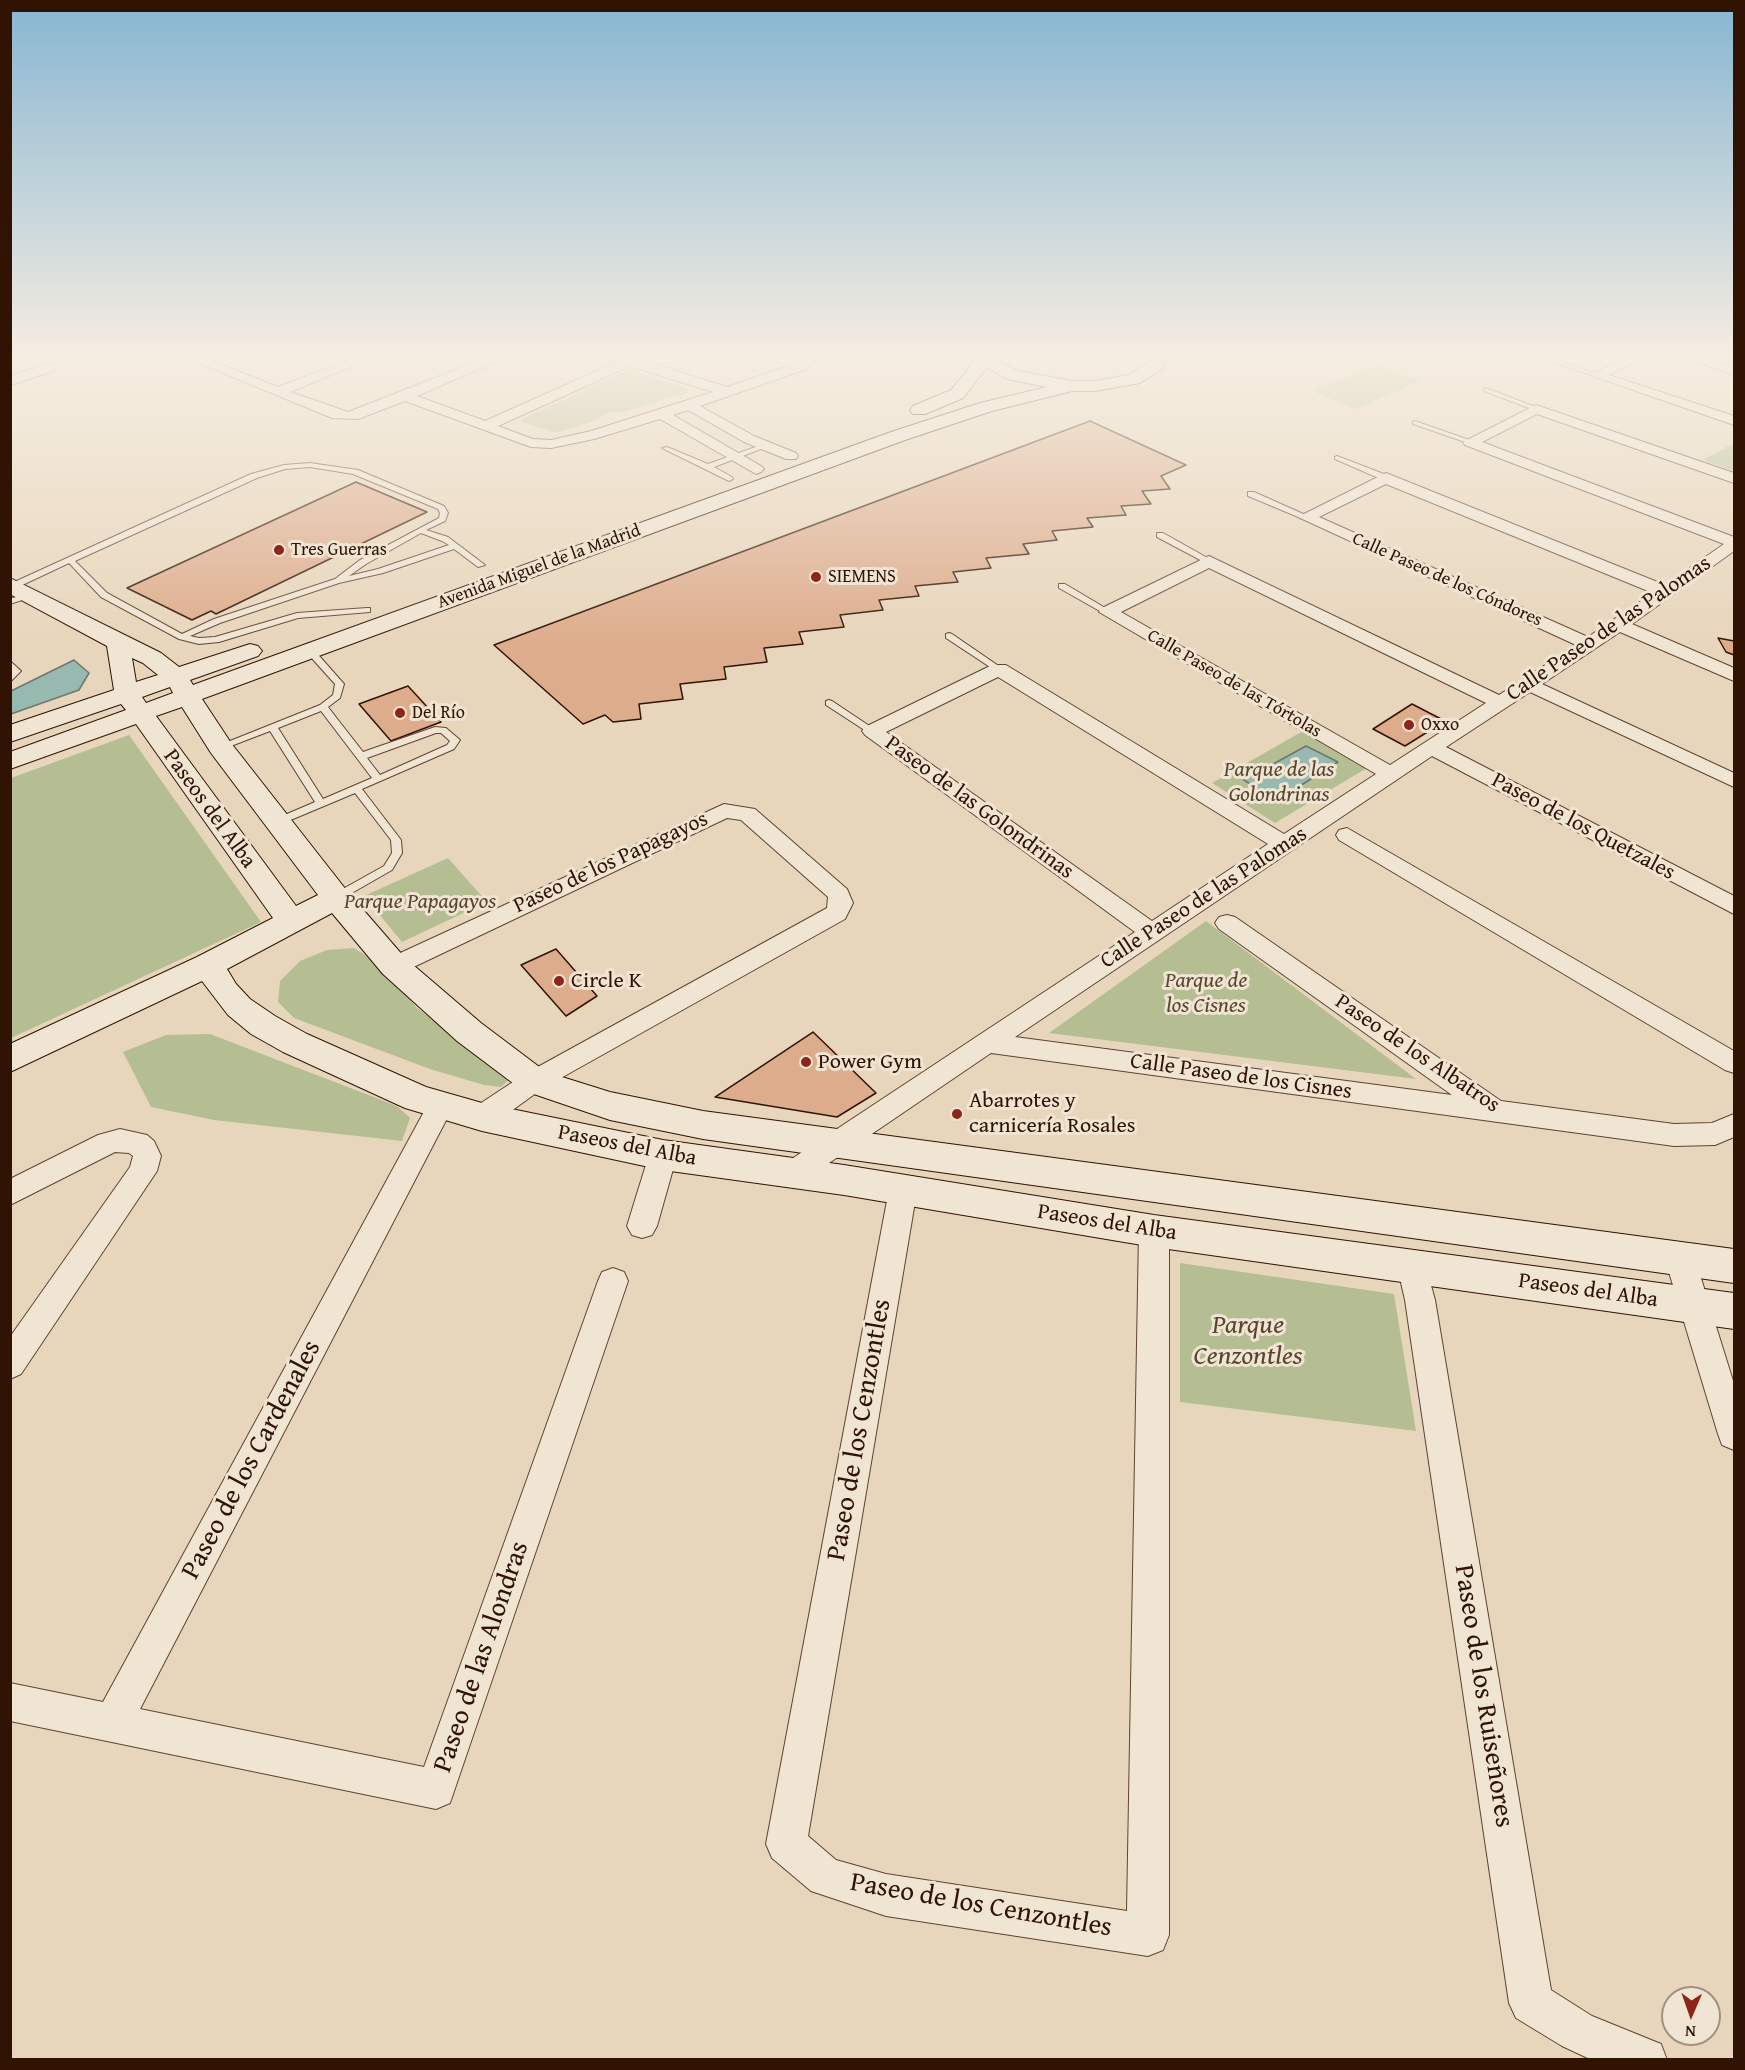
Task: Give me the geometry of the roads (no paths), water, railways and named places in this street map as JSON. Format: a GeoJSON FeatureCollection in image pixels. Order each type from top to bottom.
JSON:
{"type":"FeatureCollection","features":[{"type":"Feature","properties":{"kind":"street"},"geometry":{"type":"LineString","coordinates":[[712,453],[732,468]]}},
{"type":"Feature","properties":{"kind":"street"},"geometry":{"type":"LineString","coordinates":[[782,453],[791,456]]}},
{"type":"Feature","properties":{"kind":"street","name":"Avenida Miguel de la Madrid"},"geometry":{"type":"LineString","coordinates":[[583,530],[732,468],[756,469],[800,453]]}},
{"type":"Feature","properties":{"kind":"street","name":"Avenida Miguel de la Madrid"},"geometry":{"type":"LineString","coordinates":[[182,686],[311,652],[853,453]]}},
{"type":"Feature","properties":{"kind":"street"},"geometry":{"type":"LineString","coordinates":[[1498,453],[1734,543]]}},
{"type":"Feature","properties":{"kind":"street"},"geometry":{"type":"LineString","coordinates":[[1661,453],[1734,478]]}},
{"type":"Feature","properties":{"kind":"street"},"geometry":{"type":"LineString","coordinates":[[1386,478],[1667,591]]}},
{"type":"Feature","properties":{"kind":"street","name":"Calle Paseo de los Cóndores"},"geometry":{"type":"LineString","coordinates":[[1306,517],[1386,478]]}},
{"type":"Feature","properties":{"kind":"street","name":"Calle Paseo de los Cóndores"},"geometry":{"type":"LineString","coordinates":[[1306,517],[1588,644]]}},
{"type":"Feature","properties":{"kind":"street","name":"Calle Paseo de las Palomas"},"geometry":{"type":"LineString","coordinates":[[794,1172],[1151,932],[1432,748],[1498,702],[1619,625],[1734,543]]}},
{"type":"Feature","properties":{"kind":"street","name":"Avenida Miguel de la Madrid"},"geometry":{"type":"LineString","coordinates":[[460,573],[504,557]]}},
{"type":"Feature","properties":{"kind":"street"},"geometry":{"type":"LineString","coordinates":[[1209,561],[1498,702]]}},
{"type":"Feature","properties":{"kind":"street","name":"Calle Paseo de las Tórtolas"},"geometry":{"type":"LineString","coordinates":[[1108,612],[1209,561]]}},
{"type":"Feature","properties":{"kind":"street"},"geometry":{"type":"LineString","coordinates":[[15,592],[152,658],[182,686]]}},
{"type":"Feature","properties":{"kind":"street","name":"Avenida Miguel de la Madrid"},"geometry":{"type":"LineString","coordinates":[[10,761],[134,704],[398,597]]}},
{"type":"Feature","properties":{"kind":"street","name":"Calle Paseo de las Tórtolas"},"geometry":{"type":"LineString","coordinates":[[1108,612],[1391,774]]}},
{"type":"Feature","properties":{"kind":"street"},"geometry":{"type":"LineString","coordinates":[[1619,625],[1734,675]]}},
{"type":"Feature","properties":{"kind":"street"},"geometry":{"type":"LineString","coordinates":[[119,643],[121,669],[134,704]]}},
{"type":"Feature","properties":{"kind":"street"},"geometry":{"type":"LineString","coordinates":[[999,669],[1284,844]]}},
{"type":"Feature","properties":{"kind":"street","name":"Paseo de las Golondrinas"},"geometry":{"type":"LineString","coordinates":[[999,669],[872,731],[1151,932]]}},
{"type":"Feature","properties":{"kind":"street"},"geometry":{"type":"LineString","coordinates":[[1528,684],[1734,781]]}},
{"type":"Feature","properties":{"kind":"street","name":"Paseos del Alba"},"geometry":{"type":"LineString","coordinates":[[182,686],[220,747],[336,898],[394,966],[469,1032],[534,1081],[576,1096],[645,1115],[1734,1266]]}},
{"type":"Feature","properties":{"kind":"street","name":"Avenida Miguel de la Madrid"},"geometry":{"type":"LineString","coordinates":[[12,733],[134,704]]}},
{"type":"Feature","properties":{"kind":"street","name":"Paseos del Alba"},"geometry":{"type":"LineString","coordinates":[[134,704],[292,922]]}},
{"type":"Feature","properties":{"kind":"street","name":"Paseo de los Quetzales"},"geometry":{"type":"LineString","coordinates":[[1432,748],[1734,906]]}},
{"type":"Feature","properties":{"kind":"street","name":"Paseo de los Papagayos"},"geometry":{"type":"LineString","coordinates":[[394,966],[724,811],[747,814],[839,894],[841,903],[837,913],[534,1081]]}},
{"type":"Feature","properties":{"kind":"street"},"geometry":{"type":"LineString","coordinates":[[1347,835],[1734,1063]]}},
{"type":"Feature","properties":{"kind":"street"},"geometry":{"type":"LineString","coordinates":[[10,1059],[208,965],[336,898]]}},
{"type":"Feature","properties":{"kind":"street","name":"Paseo de los Albatros"},"geometry":{"type":"LineString","coordinates":[[1227,923],[1497,1113],[1674,1135],[1715,1134],[1734,1125]]}},
{"type":"Feature","properties":{"kind":"street","name":"Paseos del Alba"},"geometry":{"type":"LineString","coordinates":[[208,965],[225,992],[239,1008],[295,1043],[395,1089],[482,1117],[663,1155],[794,1172],[1154,1231],[1734,1311]]}},
{"type":"Feature","properties":{"kind":"street","name":"Calle Paseo de los Cisnes"},"geometry":{"type":"LineString","coordinates":[[985,1043],[1497,1113]]}},
{"type":"Feature","properties":{"kind":"street"},"geometry":{"type":"LineString","coordinates":[[482,1117],[534,1081]]}},
{"type":"Feature","properties":{"kind":"street","name":"Paseo de los Cardenales"},"geometry":{"type":"LineString","coordinates":[[112,1723],[441,1105]]}},
{"type":"Feature","properties":{"kind":"street"},"geometry":{"type":"LineString","coordinates":[[10,1193],[120,1140],[137,1143],[144,1149],[147,1156],[143,1171],[10,1364]]}},
{"type":"Feature","properties":{"kind":"street"},"geometry":{"type":"LineString","coordinates":[[642,1226],[663,1155]]}},
{"type":"Feature","properties":{"kind":"street","name":"Paseo de los Cenzontles"},"geometry":{"type":"LineString","coordinates":[[903,1190],[786,1844],[825,1877],[886,1895],[1148,1935],[1154,1231]]}},
{"type":"Feature","properties":{"kind":"street"},"geometry":{"type":"LineString","coordinates":[[1680,1259],[1734,1434]]}},
{"type":"Feature","properties":{"kind":"street","name":"Paseo de los Ruiseñores"},"geometry":{"type":"LineString","coordinates":[[1412,1265],[1420,1300],[1532,2002],[1577,2031],[1645,2060]]}},
{"type":"Feature","properties":{"kind":"street","name":"Paseo de las Alondras"},"geometry":{"type":"LineString","coordinates":[[112,1723],[436,1789],[613,1281]]}},
{"type":"Feature","properties":{"kind":"street"},"geometry":{"type":"LineString","coordinates":[[10,1702],[112,1723]]}},
{"type":"Feature","properties":{"kind":"lane"},"geometry":{"type":"LineString","coordinates":[[675,453],[708,467],[732,468],[754,453]]}},
{"type":"Feature","properties":{"kind":"lane"},"geometry":{"type":"LineString","coordinates":[[1337,458],[1386,478]]}},
{"type":"Feature","properties":{"kind":"lane"},"geometry":{"type":"LineString","coordinates":[[15,592],[70,560],[254,476],[284,467],[310,465],[355,472],[441,508],[444,513],[442,519],[363,562],[337,581]]}},
{"type":"Feature","properties":{"kind":"lane"},"geometry":{"type":"LineString","coordinates":[[708,467],[732,468]]}},
{"type":"Feature","properties":{"kind":"lane","name":"Calle Paseo de los Cóndores"},"geometry":{"type":"LineString","coordinates":[[1251,494],[1306,517]]}},
{"type":"Feature","properties":{"kind":"lane"},"geometry":{"type":"LineString","coordinates":[[420,530],[445,539],[481,565]]}},
{"type":"Feature","properties":{"kind":"lane"},"geometry":{"type":"LineString","coordinates":[[1160,535],[1209,561]]}},
{"type":"Feature","properties":{"kind":"lane"},"geometry":{"type":"LineString","coordinates":[[182,637],[217,621],[337,581],[380,571],[455,546]]}},
{"type":"Feature","properties":{"kind":"lane"},"geometry":{"type":"LineString","coordinates":[[70,560],[104,595],[182,637],[216,640],[297,616],[367,609]]}},
{"type":"Feature","properties":{"kind":"lane","name":"Calle Paseo de las Tórtolas"},"geometry":{"type":"LineString","coordinates":[[1062,586],[1108,612]]}},
{"type":"Feature","properties":{"kind":"lane"},"geometry":{"type":"LineString","coordinates":[[949,636],[999,669]]}},
{"type":"Feature","properties":{"kind":"lane"},"geometry":{"type":"LineString","coordinates":[[220,747],[323,707],[337,696],[340,684],[311,652]]}},
{"type":"Feature","properties":{"kind":"lane"},"geometry":{"type":"LineString","coordinates":[[10,664],[17,672],[10,679]]}},
{"type":"Feature","properties":{"kind":"lane"},"geometry":{"type":"LineString","coordinates":[[829,703],[872,731]]}},
{"type":"Feature","properties":{"kind":"lane"},"geometry":{"type":"LineString","coordinates":[[323,707],[378,779]]}},
{"type":"Feature","properties":{"kind":"lane"},"geometry":{"type":"LineString","coordinates":[[273,726],[321,803]]}},
{"type":"Feature","properties":{"kind":"lane"},"geometry":{"type":"LineString","coordinates":[[277,822],[451,747],[455,740],[443,730],[435,730],[362,756]]}},
{"type":"Feature","properties":{"kind":"lane"},"geometry":{"type":"LineString","coordinates":[[336,898],[388,867],[397,853],[396,840],[357,789]]}},
{"type":"Feature","properties":{"kind":"water"},"geometry":{"type":"Polygon","coordinates":[[[74,660],[89,673],[79,690],[11,714],[11,691],[74,660]]]}},
{"type":"Feature","properties":{"kind":"water"},"geometry":{"type":"Polygon","coordinates":[[[1306,746],[1338,762],[1276,801],[1244,780],[1306,746]]]}},
{"type":"Feature","properties":{"kind":"place","name":"Tres Guerras"},"geometry":{"type":"Point","coordinates":[279,550]}},
{"type":"Feature","properties":{"kind":"place","name":"SIEMENS"},"geometry":{"type":"Point","coordinates":[816,577]}},
{"type":"Feature","properties":{"kind":"place","name":"Del Río"},"geometry":{"type":"Point","coordinates":[400,713]}},
{"type":"Feature","properties":{"kind":"place","name":"Oxxo"},"geometry":{"type":"Point","coordinates":[1409,725]}},
{"type":"Feature","properties":{"kind":"place","name":"Circle K"},"geometry":{"type":"Point","coordinates":[559,981]}},
{"type":"Feature","properties":{"kind":"place","name":"Power Gym"},"geometry":{"type":"Point","coordinates":[806,1062]}},
{"type":"Feature","properties":{"kind":"place","name":"Abarrotes y carnicería Rosales"},"geometry":{"type":"Point","coordinates":[957,1114]}},
{"type":"Feature","properties":{"kind":"park label","name":"Parque de las Golondrinas"},"geometry":{"type":"Point","coordinates":[1279,782]}},
{"type":"Feature","properties":{"kind":"park label","name":"Parque Papagayos"},"geometry":{"type":"Point","coordinates":[420,902]}},
{"type":"Feature","properties":{"kind":"park label","name":"Parque de los Cisnes"},"geometry":{"type":"Point","coordinates":[1206,994]}},
{"type":"Feature","properties":{"kind":"park label","name":"Parque Cenzontles"},"geometry":{"type":"Point","coordinates":[1248,1342]}}]}
